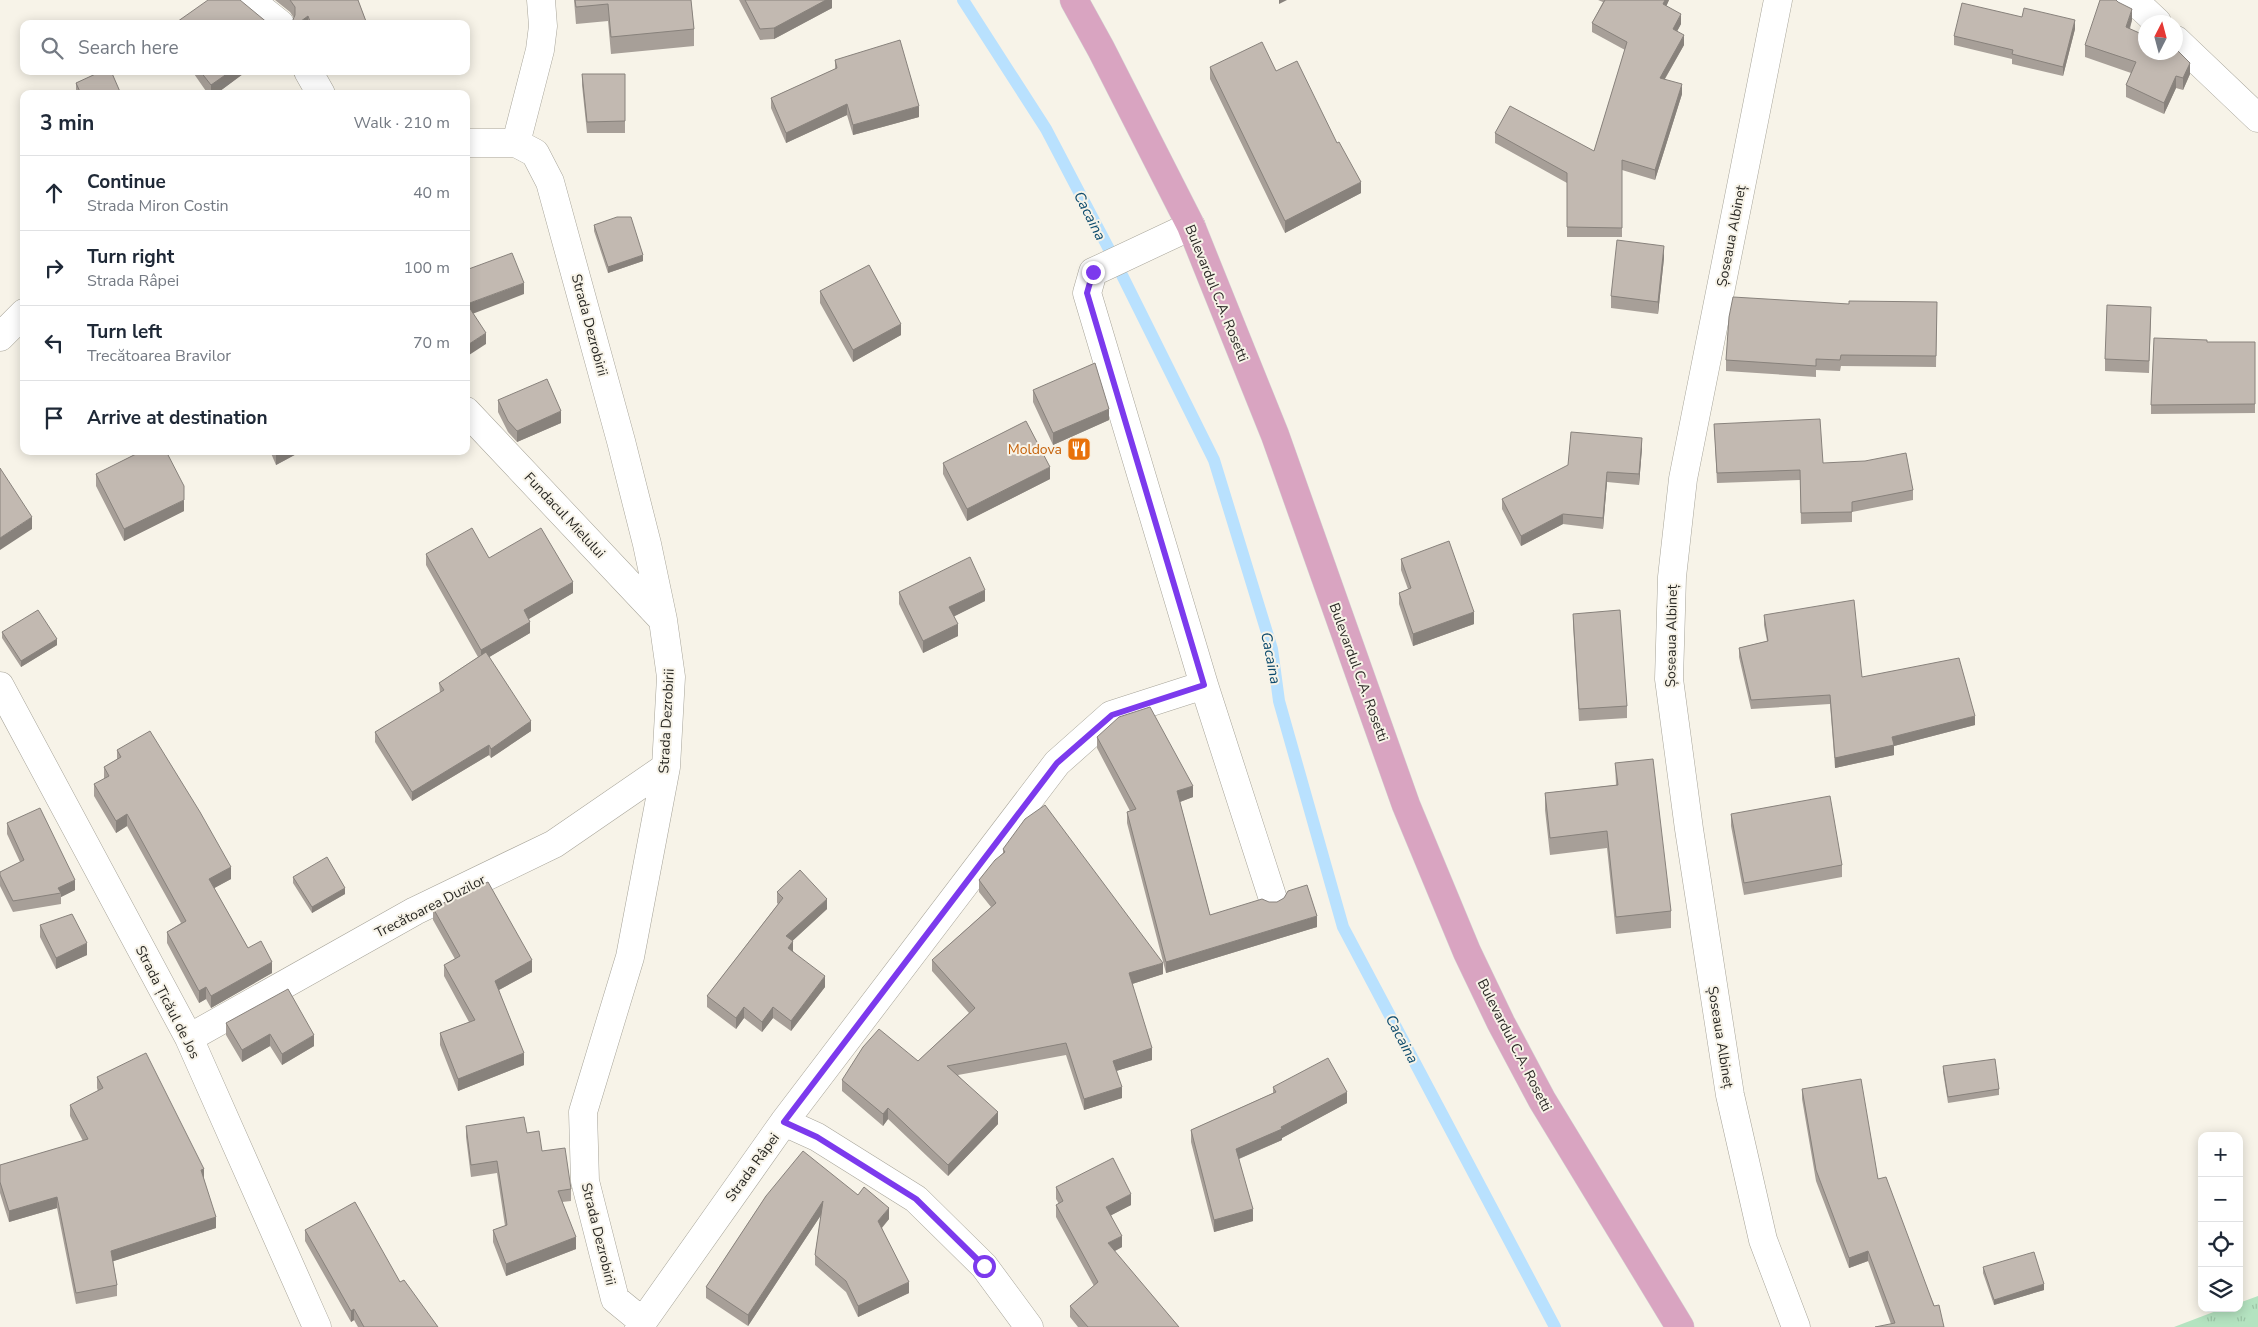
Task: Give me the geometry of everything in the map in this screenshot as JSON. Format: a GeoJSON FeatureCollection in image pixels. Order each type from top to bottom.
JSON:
{"type":"FeatureCollection","features":[{"type":"Feature","properties":{"kind":"main road","name":"Bulevardul C.A. Rosetti"},"geometry":{"type":"LineString","coordinates":[[1074,0],[1101,48],[1191,226],[1275,435],[1406,806],[1468,952],[1501,1023],[1542,1100],[1680,1327]]}},
{"type":"Feature","properties":{"kind":"street"},"geometry":{"type":"LineString","coordinates":[[250,0],[275,20]]}},
{"type":"Feature","properties":{"kind":"street"},"geometry":{"type":"LineString","coordinates":[[470,143],[516,143],[540,50],[543,26],[541,0]]}},
{"type":"Feature","properties":{"kind":"street","name":"Șoseaua Albineț"},"geometry":{"type":"LineString","coordinates":[[1778,0],[1683,479],[1672,577],[1669,679],[1689,829],[1730,1095],[1763,1240],[1796,1327]]}},
{"type":"Feature","properties":{"kind":"street"},"geometry":{"type":"LineString","coordinates":[[2125,0],[2141,7],[2150,15]]}},
{"type":"Feature","properties":{"kind":"street"},"geometry":{"type":"LineString","coordinates":[[2183,47],[2258,118]]}},
{"type":"Feature","properties":{"kind":"street"},"geometry":{"type":"LineString","coordinates":[[310,75],[319,90]]}},
{"type":"Feature","properties":{"kind":"street","name":"Strada Dezrobirii"},"geometry":{"type":"LineString","coordinates":[[516,143],[534,153],[550,182],[621,440],[647,544],[663,620],[671,677],[666,767],[630,957],[583,1112],[584,1181],[615,1299],[640,1324]]}},
{"type":"Feature","properties":{"kind":"street"},"geometry":{"type":"LineString","coordinates":[[1191,226],[1093,272],[1087,293],[1204,685],[1273,900]]}},
{"type":"Feature","properties":{"kind":"street"},"geometry":{"type":"LineString","coordinates":[[0,337],[20,317]]}},
{"type":"Feature","properties":{"kind":"street","name":"Fundacul Mielului"},"geometry":{"type":"LineString","coordinates":[[470,415],[663,620]]}},
{"type":"Feature","properties":{"kind":"street","name":"Strada Râpei"},"geometry":{"type":"LineString","coordinates":[[640,1324],[784,1122],[1057,763],[1112,715],[1204,685]]}},
{"type":"Feature","properties":{"kind":"street","name":"Strada Țicăul de Jos"},"geometry":{"type":"LineString","coordinates":[[0,686],[189,1038],[316,1327]]}},
{"type":"Feature","properties":{"kind":"street","name":"Trecătoarea Duzilor"},"geometry":{"type":"LineString","coordinates":[[189,1038],[415,911],[554,844],[666,767]]}},
{"type":"Feature","properties":{"kind":"street"},"geometry":{"type":"LineString","coordinates":[[784,1122],[817,1137],[916,1199],[984,1266],[1029,1327]]}},
{"type":"Feature","properties":{"kind":"green space"},"geometry":{"type":"Polygon","coordinates":[[[2258,1296],[2258,1327],[2174,1327],[2213,1312],[2243,1312],[2243,1302],[2258,1296]]]}},
{"type":"Feature","properties":{"kind":"building"},"geometry":{"type":"Polygon","coordinates":[[[208,0],[240,0],[264,20],[180,20],[208,0]]]}},
{"type":"Feature","properties":{"kind":"building"},"geometry":{"type":"Polygon","coordinates":[[[290,0],[358,0],[366,20],[310,20],[308,16],[302,20],[293,20],[295,7],[290,0]]]}},
{"type":"Feature","properties":{"kind":"building"},"geometry":{"type":"Polygon","coordinates":[[[575,0],[691,0],[694,29],[611,37],[608,4],[576,7],[575,0]]]}},
{"type":"Feature","properties":{"kind":"building"},"geometry":{"type":"Polygon","coordinates":[[[745,0],[826,0],[774,28],[760,29],[745,0]]]}},
{"type":"Feature","properties":{"kind":"building"},"geometry":{"type":"Polygon","coordinates":[[[1605,0],[1665,0],[1663,4],[1681,14],[1673,29],[1684,35],[1660,78],[1682,84],[1655,170],[1622,160],[1622,228],[1567,227],[1567,173],[1495,133],[1510,106],[1594,151],[1627,42],[1592,23],[1605,0]]]}},
{"type":"Feature","properties":{"kind":"building"},"geometry":{"type":"Polygon","coordinates":[[[2100,0],[2116,0],[2132,9],[2126,27],[2138,32],[2138,60],[2183,60],[2183,56],[2190,63],[2183,78],[2176,76],[2164,103],[2126,85],[2136,62],[2085,45],[2100,0]]]}},
{"type":"Feature","properties":{"kind":"building"},"geometry":{"type":"Polygon","coordinates":[[[1962,3],[2022,17],[2024,8],[2075,20],[2063,67],[2012,54],[2013,50],[1954,36],[1962,3]]]}},
{"type":"Feature","properties":{"kind":"building"},"geometry":{"type":"Polygon","coordinates":[[[900,40],[919,106],[853,125],[847,104],[786,133],[771,98],[837,68],[835,60],[900,40]]]}},
{"type":"Feature","properties":{"kind":"building"},"geometry":{"type":"Polygon","coordinates":[[[1262,42],[1276,71],[1297,61],[1337,143],[1339,142],[1361,182],[1285,221],[1210,67],[1262,42]]]}},
{"type":"Feature","properties":{"kind":"building"},"geometry":{"type":"Polygon","coordinates":[[[582,74],[625,74],[625,121],[587,122],[582,74]]]}},
{"type":"Feature","properties":{"kind":"building"},"geometry":{"type":"Polygon","coordinates":[[[93,75],[113,75],[119,90],[79,90],[76,83],[93,75]]]}},
{"type":"Feature","properties":{"kind":"building"},"geometry":{"type":"Polygon","coordinates":[[[203,75],[225,75],[211,85],[203,75]]]}},
{"type":"Feature","properties":{"kind":"building"},"geometry":{"type":"Polygon","coordinates":[[[617,217],[631,217],[643,255],[608,267],[594,225],[617,217]]]}},
{"type":"Feature","properties":{"kind":"building"},"geometry":{"type":"Polygon","coordinates":[[[1617,240],[1664,246],[1658,302],[1611,296],[1617,240]]]}},
{"type":"Feature","properties":{"kind":"building"},"geometry":{"type":"Polygon","coordinates":[[[512,253],[524,283],[470,303],[470,269],[512,253]]]}},
{"type":"Feature","properties":{"kind":"building"},"geometry":{"type":"Polygon","coordinates":[[[869,265],[901,324],[853,350],[820,291],[869,265]]]}},
{"type":"Feature","properties":{"kind":"building"},"geometry":{"type":"Polygon","coordinates":[[[1733,297],[1849,304],[1849,301],[1937,302],[1936,356],[1841,355],[1840,360],[1816,359],[1816,366],[1726,360],[1729,317],[1733,297]]]}},
{"type":"Feature","properties":{"kind":"building"},"geometry":{"type":"Polygon","coordinates":[[[2107,305],[2151,307],[2149,361],[2105,359],[2107,305]]]}},
{"type":"Feature","properties":{"kind":"building"},"geometry":{"type":"Polygon","coordinates":[[[470,309],[486,333],[470,343],[470,309]]]}},
{"type":"Feature","properties":{"kind":"building"},"geometry":{"type":"Polygon","coordinates":[[[2154,338],[2207,340],[2207,342],[2255,342],[2255,404],[2151,405],[2154,338]]]}},
{"type":"Feature","properties":{"kind":"building"},"geometry":{"type":"Polygon","coordinates":[[[1095,363],[1109,409],[1053,433],[1033,390],[1095,363]]]}},
{"type":"Feature","properties":{"kind":"building"},"geometry":{"type":"Polygon","coordinates":[[[547,379],[561,411],[517,431],[508,421],[498,400],[547,379]]]}},
{"type":"Feature","properties":{"kind":"building"},"geometry":{"type":"Polygon","coordinates":[[[1820,419],[1823,463],[1865,461],[1906,453],[1913,490],[1852,502],[1852,512],[1801,513],[1800,470],[1717,473],[1714,424],[1820,419]]]}},
{"type":"Feature","properties":{"kind":"building"},"geometry":{"type":"Polygon","coordinates":[[[1026,421],[1050,467],[967,509],[943,463],[1026,421]]]}},
{"type":"Feature","properties":{"kind":"building"},"geometry":{"type":"Polygon","coordinates":[[[1571,432],[1642,438],[1639,474],[1607,472],[1603,518],[1563,514],[1521,536],[1502,499],[1568,465],[1571,432]]]}},
{"type":"Feature","properties":{"kind":"building"},"geometry":{"type":"Polygon","coordinates":[[[134,455],[168,455],[184,486],[184,500],[124,529],[96,474],[134,455]]]}},
{"type":"Feature","properties":{"kind":"building"},"geometry":{"type":"Polygon","coordinates":[[[0,468],[32,517],[0,538],[0,468]]]}},
{"type":"Feature","properties":{"kind":"building"},"geometry":{"type":"Polygon","coordinates":[[[472,528],[489,558],[541,528],[573,582],[524,610],[530,622],[481,650],[426,554],[472,528]]]}},
{"type":"Feature","properties":{"kind":"building"},"geometry":{"type":"Polygon","coordinates":[[[1449,541],[1474,612],[1413,634],[1399,593],[1411,588],[1401,559],[1449,541]]]}},
{"type":"Feature","properties":{"kind":"building"},"geometry":{"type":"Polygon","coordinates":[[[970,557],[985,590],[949,607],[958,624],[923,641],[899,592],[970,557]]]}},
{"type":"Feature","properties":{"kind":"building"},"geometry":{"type":"Polygon","coordinates":[[[1854,600],[1862,677],[1959,658],[1975,716],[1892,737],[1894,745],[1835,758],[1830,695],[1751,700],[1739,648],[1768,641],[1764,615],[1854,600]]]}},
{"type":"Feature","properties":{"kind":"building"},"geometry":{"type":"Polygon","coordinates":[[[38,610],[57,639],[21,661],[2,632],[38,610]]]}},
{"type":"Feature","properties":{"kind":"building"},"geometry":{"type":"Polygon","coordinates":[[[1620,610],[1627,706],[1579,709],[1573,614],[1620,610]]]}},
{"type":"Feature","properties":{"kind":"building"},"geometry":{"type":"Polygon","coordinates":[[[486,652],[531,721],[491,749],[489,745],[412,792],[375,732],[444,690],[439,683],[486,652]]]}},
{"type":"Feature","properties":{"kind":"building"},"geometry":{"type":"Polygon","coordinates":[[[1150,707],[1193,786],[1177,791],[1210,915],[1262,899],[1269,902],[1277,902],[1284,898],[1288,891],[1307,885],[1317,916],[1166,962],[1127,812],[1136,809],[1097,737],[1119,717],[1150,707]]]}},
{"type":"Feature","properties":{"kind":"building"},"geometry":{"type":"Polygon","coordinates":[[[150,731],[200,812],[231,867],[209,879],[248,948],[261,941],[272,962],[211,996],[206,987],[199,991],[167,932],[186,921],[127,814],[116,821],[94,784],[109,776],[104,767],[121,757],[117,750],[150,731]]]}},
{"type":"Feature","properties":{"kind":"building"},"geometry":{"type":"Polygon","coordinates":[[[1653,759],[1671,911],[1616,917],[1607,831],[1550,838],[1545,793],[1618,785],[1615,763],[1653,759]]]}},
{"type":"Feature","properties":{"kind":"building"},"geometry":{"type":"Polygon","coordinates":[[[1830,796],[1842,865],[1744,883],[1731,814],[1830,796]]]}},
{"type":"Feature","properties":{"kind":"building"},"geometry":{"type":"Polygon","coordinates":[[[1045,805],[1163,963],[1129,973],[1152,1048],[1113,1061],[1122,1087],[1084,1099],[1066,1043],[947,1066],[998,1112],[948,1165],[888,1108],[883,1114],[842,1080],[863,1047],[879,1029],[918,1061],[975,1008],[932,960],[996,903],[979,880],[995,860],[1005,852],[1003,849],[1025,819],[1045,805]]]}},
{"type":"Feature","properties":{"kind":"building"},"geometry":{"type":"Polygon","coordinates":[[[40,808],[75,880],[58,888],[61,893],[13,901],[0,872],[24,860],[7,823],[40,808]]]}},
{"type":"Feature","properties":{"kind":"building"},"geometry":{"type":"Polygon","coordinates":[[[327,857],[345,888],[312,907],[293,877],[327,857]]]}},
{"type":"Feature","properties":{"kind":"building"},"geometry":{"type":"Polygon","coordinates":[[[800,870],[827,899],[786,936],[793,941],[788,948],[825,976],[791,1021],[773,1007],[762,1022],[744,1007],[736,1018],[707,996],[783,898],[777,892],[800,870]]]}},
{"type":"Feature","properties":{"kind":"building"},"geometry":{"type":"Polygon","coordinates":[[[488,882],[532,960],[495,981],[524,1053],[458,1079],[440,1033],[475,1020],[444,965],[460,956],[433,908],[488,882]]]}},
{"type":"Feature","properties":{"kind":"building"},"geometry":{"type":"Polygon","coordinates":[[[72,914],[87,943],[56,958],[40,925],[72,914]]]}},
{"type":"Feature","properties":{"kind":"building"},"geometry":{"type":"Polygon","coordinates":[[[288,989],[314,1035],[282,1054],[270,1034],[242,1050],[226,1023],[288,989]]]}},
{"type":"Feature","properties":{"kind":"building"},"geometry":{"type":"Polygon","coordinates":[[[146,1053],[204,1169],[201,1170],[216,1217],[111,1251],[117,1285],[76,1293],[57,1197],[9,1211],[0,1182],[0,1165],[88,1139],[70,1105],[103,1088],[97,1077],[146,1053]]]}},
{"type":"Feature","properties":{"kind":"building"},"geometry":{"type":"Polygon","coordinates":[[[1328,1058],[1347,1092],[1281,1127],[1282,1129],[1236,1149],[1253,1209],[1214,1220],[1191,1130],[1276,1092],[1273,1087],[1328,1058]]]}},
{"type":"Feature","properties":{"kind":"building"},"geometry":{"type":"Polygon","coordinates":[[[1995,1059],[1999,1089],[1948,1097],[1943,1066],[1995,1059]]]}},
{"type":"Feature","properties":{"kind":"building"},"geometry":{"type":"Polygon","coordinates":[[[1861,1079],[1878,1179],[1886,1177],[1934,1306],[1939,1305],[1944,1327],[1875,1327],[1895,1323],[1868,1251],[1849,1258],[1816,1170],[1802,1089],[1861,1079]]]}},
{"type":"Feature","properties":{"kind":"building"},"geometry":{"type":"Polygon","coordinates":[[[524,1117],[527,1133],[539,1131],[542,1151],[565,1148],[571,1189],[558,1191],[576,1237],[506,1264],[493,1230],[507,1225],[497,1161],[471,1165],[466,1126],[524,1117]]]}},
{"type":"Feature","properties":{"kind":"building"},"geometry":{"type":"Polygon","coordinates":[[[803,1151],[858,1195],[864,1187],[889,1208],[878,1221],[909,1282],[858,1306],[846,1281],[815,1255],[823,1201],[748,1315],[706,1287],[766,1196],[803,1151]]]}},
{"type":"Feature","properties":{"kind":"building"},"geometry":{"type":"Polygon","coordinates":[[[1113,1158],[1131,1194],[1106,1207],[1122,1236],[1108,1243],[1179,1327],[1088,1327],[1070,1306],[1098,1282],[1056,1205],[1063,1201],[1056,1187],[1113,1158]]]}},
{"type":"Feature","properties":{"kind":"building"},"geometry":{"type":"Polygon","coordinates":[[[355,1202],[400,1282],[404,1280],[438,1327],[364,1327],[354,1309],[351,1311],[305,1230],[355,1202]]]}},
{"type":"Feature","properties":{"kind":"building"},"geometry":{"type":"Polygon","coordinates":[[[2034,1252],[2044,1284],[1994,1300],[1983,1267],[2034,1252]]]}},
{"type":"Feature","properties":{"kind":"waterway","name":"Cacaina"},"geometry":{"type":"LineString","coordinates":[[963,0],[1046,129],[1111,253],[1214,460],[1272,649],[1279,701],[1343,927],[1555,1327]]}},
{"type":"Feature","properties":{"kind":"place","name":"Moldova"},"geometry":{"type":"Point","coordinates":[1079,449]}},
{"type":"Feature","properties":{"kind":"route"},"geometry":{"type":"LineString","coordinates":[[984,1266],[916,1199],[817,1137],[784,1122],[1057,763],[1112,715],[1204,685],[1087,293],[1093,272]]}}]}
